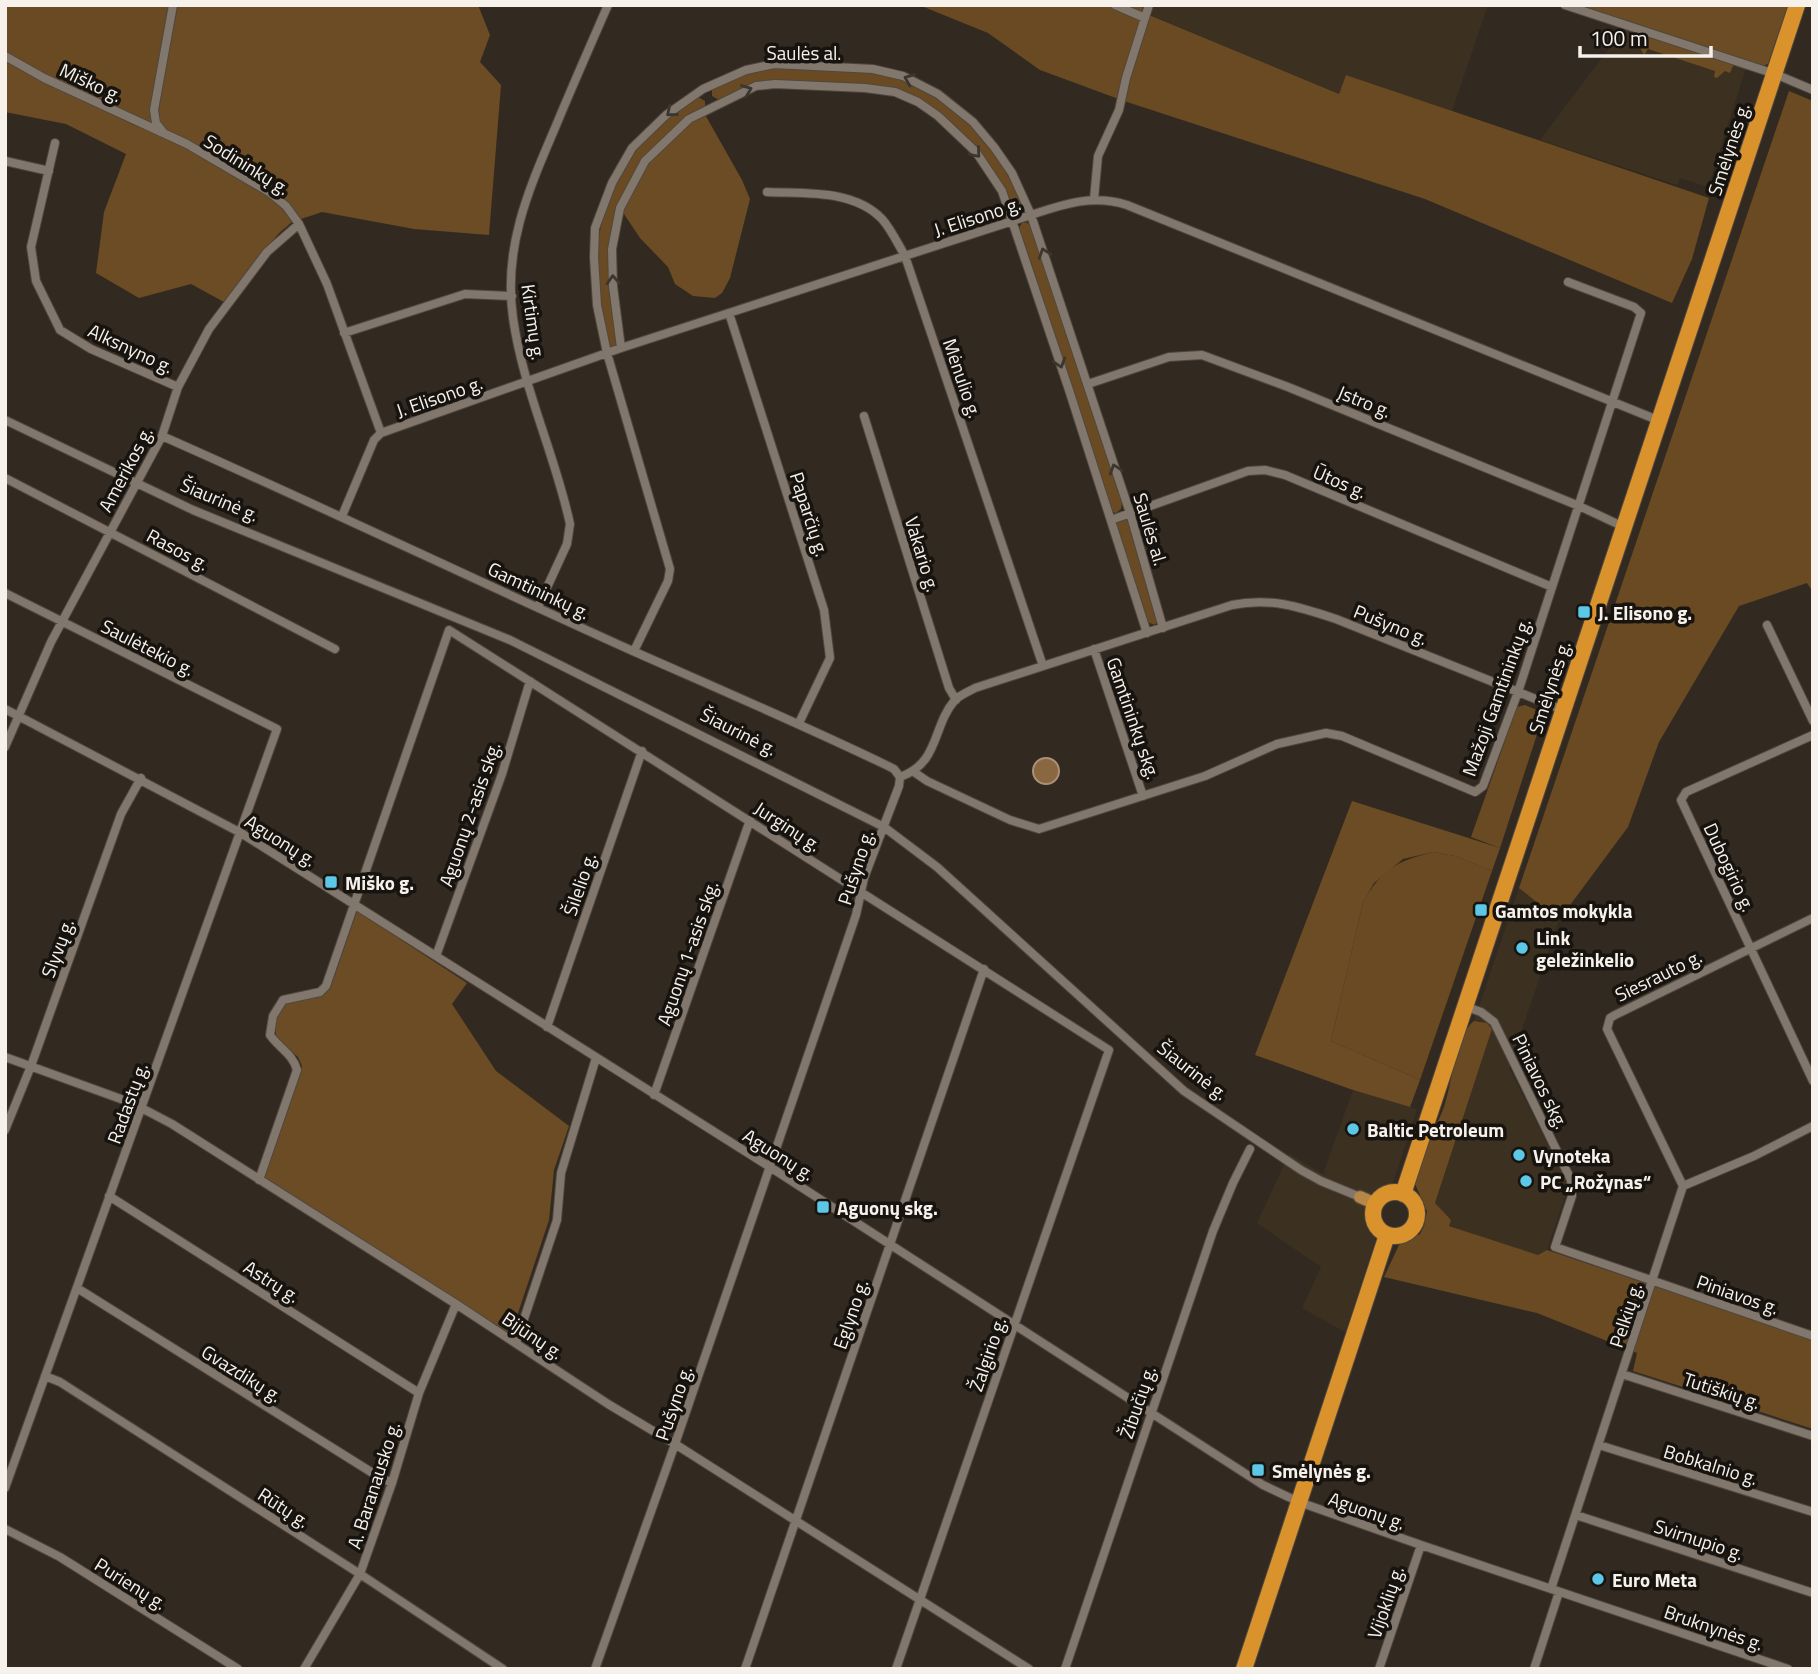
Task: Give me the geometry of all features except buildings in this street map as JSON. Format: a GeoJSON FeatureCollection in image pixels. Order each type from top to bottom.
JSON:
{"type":"FeatureCollection","features":[{"type":"Feature","properties":{"kind":"highway","name":"Smėlynės g."},"geometry":{"type":"LineString","coordinates":[[1403,1194],[1797,5]]}},
{"type":"Feature","properties":{"kind":"highway"},"geometry":{"type":"LineString","coordinates":[[1387,1194],[1403,1194],[1415,1204],[1415,1224],[1403,1235],[1387,1235],[1374,1222],[1376,1204],[1387,1194]]}},
{"type":"Feature","properties":{"kind":"highway"},"geometry":{"type":"LineString","coordinates":[[1244,1669],[1387,1235]]}},
{"type":"Feature","properties":{"kind":"main road","name":"Šiaurinė g."},"geometry":{"type":"LineString","coordinates":[[1360,1197],[1376,1204]]}},
{"type":"Feature","properties":{"kind":"street"},"geometry":{"type":"LineString","coordinates":[[164,134],[156,123],[154,110],[173,5]]}},
{"type":"Feature","properties":{"kind":"street","name":"Kirtimų g."},"geometry":{"type":"LineString","coordinates":[[538,607],[567,544],[570,524],[527,382],[513,318],[515,236],[526,197],[608,5]]}},
{"type":"Feature","properties":{"kind":"street"},"geometry":{"type":"LineString","coordinates":[[1115,5],[1145,18]]}},
{"type":"Feature","properties":{"kind":"street"},"geometry":{"type":"LineString","coordinates":[[1094,199],[1098,156],[1119,110],[1149,5]]}},
{"type":"Feature","properties":{"kind":"street"},"geometry":{"type":"LineString","coordinates":[[1565,5],[1775,74],[1813,90]]}},
{"type":"Feature","properties":{"kind":"street","name":"Miško g."},"geometry":{"type":"LineString","coordinates":[[5,56],[44,78],[164,134]]}},
{"type":"Feature","properties":{"kind":"street","name":"Saulės al."},"geometry":{"type":"LineString","coordinates":[[634,651],[668,582],[670,569],[607,353],[597,305],[595,228],[612,183],[632,148],[666,115],[703,89],[746,70],[774,64],[873,69],[902,76],[946,99],[973,122],[1012,173],[1031,215],[1088,384],[1130,513],[1163,628]]}},
{"type":"Feature","properties":{"kind":"street","name":"Saulės al."},"geometry":{"type":"LineString","coordinates":[[621,348],[613,286],[612,249],[620,208],[645,161],[689,119],[755,86],[775,84],[865,88],[895,92],[918,102],[939,116],[976,152],[1002,191],[1147,633]]}},
{"type":"Feature","properties":{"kind":"street"},"geometry":{"type":"LineString","coordinates":[[703,89],[712,106]]}},
{"type":"Feature","properties":{"kind":"street","name":"Sodininkų g."},"geometry":{"type":"LineString","coordinates":[[164,134],[269,192],[286,206],[299,224],[327,284],[381,433]]}},
{"type":"Feature","properties":{"kind":"street","name":"Alksnyno g."},"geometry":{"type":"LineString","coordinates":[[55,143],[32,247],[36,281],[60,330],[91,349],[177,387]]}},
{"type":"Feature","properties":{"kind":"street"},"geometry":{"type":"LineString","coordinates":[[5,161],[49,171]]}},
{"type":"Feature","properties":{"kind":"street","name":"Mėnulio g."},"geometry":{"type":"LineString","coordinates":[[767,192],[837,196],[858,203],[880,217],[905,256],[1043,666]]}},
{"type":"Feature","properties":{"kind":"street","name":"J. Elisono g."},"geometry":{"type":"LineString","coordinates":[[342,516],[374,440],[381,433],[621,348],[1072,202],[1094,199],[1113,201],[1140,210],[1660,421]]}},
{"type":"Feature","properties":{"kind":"street","name":"Amerikos g."},"geometry":{"type":"LineString","coordinates":[[5,747],[62,621],[162,436],[177,387],[209,329],[267,253],[299,224]]}},
{"type":"Feature","properties":{"kind":"street","name":"Mažoji Gamtininkų g."},"geometry":{"type":"LineString","coordinates":[[914,772],[927,781],[1010,820],[1039,829],[1205,776],[1276,744],[1325,733],[1342,736],[1475,792],[1483,786],[1518,692],[1641,313],[1634,307],[1568,282]]}},
{"type":"Feature","properties":{"kind":"street"},"geometry":{"type":"LineString","coordinates":[[344,333],[466,294],[512,296]]}},
{"type":"Feature","properties":{"kind":"street","name":"Paparčių g."},"geometry":{"type":"LineString","coordinates":[[729,313],[824,610],[830,658],[799,723]]}},
{"type":"Feature","properties":{"kind":"street","name":"Įstro g."},"geometry":{"type":"LineString","coordinates":[[1088,384],[1169,357],[1202,355],[1301,392],[1624,527]]}},
{"type":"Feature","properties":{"kind":"street","name":"Vakario g."},"geometry":{"type":"LineString","coordinates":[[864,416],[949,688],[956,700]]}},
{"type":"Feature","properties":{"kind":"street","name":"Šiaurinė g."},"geometry":{"type":"LineString","coordinates":[[5,420],[193,510],[510,640],[884,827],[929,859],[1184,1091],[1300,1170],[1360,1197]]}},
{"type":"Feature","properties":{"kind":"street","name":"Gamtininkų g."},"geometry":{"type":"LineString","coordinates":[[162,436],[634,651],[799,723],[886,765],[900,776]]}},
{"type":"Feature","properties":{"kind":"street","name":"Ūtos g."},"geometry":{"type":"LineString","coordinates":[[1111,520],[1248,471],[1265,470],[1284,475],[1552,587]]}},
{"type":"Feature","properties":{"kind":"street","name":"Rasos g."},"geometry":{"type":"LineString","coordinates":[[5,478],[335,649]]}},
{"type":"Feature","properties":{"kind":"street","name":"Saulėtekio g."},"geometry":{"type":"LineString","coordinates":[[5,593],[277,729]]}},
{"type":"Feature","properties":{"kind":"street","name":"Pušyno g."},"geometry":{"type":"LineString","coordinates":[[956,700],[975,688],[1232,605],[1258,601],[1285,603],[1336,619],[1563,710]]}},
{"type":"Feature","properties":{"kind":"street"},"geometry":{"type":"LineString","coordinates":[[1767,625],[1813,721]]}},
{"type":"Feature","properties":{"kind":"street","name":"Jurginų g."},"geometry":{"type":"LineString","coordinates":[[353,904],[449,629],[1109,1050]]}},
{"type":"Feature","properties":{"kind":"street","name":"Gamtininkų skg."},"geometry":{"type":"LineString","coordinates":[[1094,649],[1143,796]]}},
{"type":"Feature","properties":{"kind":"street","name":"Aguonų 2-asis skg."},"geometry":{"type":"LineString","coordinates":[[436,956],[502,774],[530,681]]}},
{"type":"Feature","properties":{"kind":"street"},"geometry":{"type":"LineString","coordinates":[[900,776],[914,772],[931,752],[956,700]]}},
{"type":"Feature","properties":{"kind":"street","name":"Aguonų g."},"geometry":{"type":"LineString","coordinates":[[5,709],[141,778],[241,833],[770,1167],[1263,1485],[1298,1502],[1555,1591]]}},
{"type":"Feature","properties":{"kind":"street","name":"Radastų g."},"geometry":{"type":"LineString","coordinates":[[5,1488],[7,1476],[277,729]]}},
{"type":"Feature","properties":{"kind":"street","name":"Dubogirio g."},"geometry":{"type":"LineString","coordinates":[[1813,736],[1686,792],[1681,800],[1813,1081]]}},
{"type":"Feature","properties":{"kind":"street","name":"Šilelio g."},"geometry":{"type":"LineString","coordinates":[[547,1027],[642,751]]}},
{"type":"Feature","properties":{"kind":"street","name":"Pušyno g."},"geometry":{"type":"LineString","coordinates":[[595,1669],[676,1444],[856,915],[864,878],[899,786],[900,776]]}},
{"type":"Feature","properties":{"kind":"street","name":"Slyvų g."},"geometry":{"type":"LineString","coordinates":[[5,1130],[31,1066],[121,814],[141,778]]}},
{"type":"Feature","properties":{"kind":"street","name":"Aguonų 1-asis skg."},"geometry":{"type":"LineString","coordinates":[[654,1095],[750,820]]}},
{"type":"Feature","properties":{"kind":"street"},"geometry":{"type":"LineString","coordinates":[[258,1180],[297,1070],[291,1056],[276,1044],[270,1035],[273,1016],[283,1000],[320,992],[326,986],[353,904]]}},
{"type":"Feature","properties":{"kind":"street","name":"Siesrauto g."},"geometry":{"type":"LineString","coordinates":[[1682,1186],[1607,1029],[1608,1024],[1615,1015],[1813,918]]}},
{"type":"Feature","properties":{"kind":"street","name":"Eglyno g."},"geometry":{"type":"LineString","coordinates":[[745,1669],[984,969]]}},
{"type":"Feature","properties":{"kind":"street","name":"Piniavos skg."},"geometry":{"type":"LineString","coordinates":[[1464,1006],[1481,1012],[1494,1022],[1571,1180],[1572,1196],[1555,1247],[1653,1282]]}},
{"type":"Feature","properties":{"kind":"street","name":"Žalgirio g."},"geometry":{"type":"LineString","coordinates":[[896,1669],[1109,1050]]}},
{"type":"Feature","properties":{"kind":"street","name":"Bijūnų g."},"geometry":{"type":"LineString","coordinates":[[5,1056],[142,1108],[172,1124],[608,1404],[676,1444],[1029,1669]]}},
{"type":"Feature","properties":{"kind":"street"},"geometry":{"type":"LineString","coordinates":[[516,1343],[556,1220],[561,1173],[596,1058]]}},
{"type":"Feature","properties":{"kind":"street"},"geometry":{"type":"LineString","coordinates":[[1682,1186],[1754,1156],[1813,1126]]}},
{"type":"Feature","properties":{"kind":"street","name":"Žibučių g."},"geometry":{"type":"LineString","coordinates":[[1065,1669],[1213,1231],[1250,1149]]}},
{"type":"Feature","properties":{"kind":"street","name":"Pelkių g."},"geometry":{"type":"LineString","coordinates":[[1534,1669],[1576,1515],[1682,1186]]}},
{"type":"Feature","properties":{"kind":"street","name":"Astrų g."},"geometry":{"type":"LineString","coordinates":[[109,1196],[419,1393]]}},
{"type":"Feature","properties":{"kind":"street","name":"Piniavos g."},"geometry":{"type":"LineString","coordinates":[[1653,1282],[1813,1336]]}},
{"type":"Feature","properties":{"kind":"street","name":"Gvazdikų g."},"geometry":{"type":"LineString","coordinates":[[77,1287],[392,1483]]}},
{"type":"Feature","properties":{"kind":"street","name":"A. Baranausko g."},"geometry":{"type":"LineString","coordinates":[[304,1669],[360,1574],[392,1483],[419,1393],[456,1304]]}},
{"type":"Feature","properties":{"kind":"street","name":"Tutiškių g."},"geometry":{"type":"LineString","coordinates":[[1622,1374],[1813,1436]]}},
{"type":"Feature","properties":{"kind":"street","name":"Rūtų g."},"geometry":{"type":"LineString","coordinates":[[45,1376],[60,1382],[503,1669]]}},
{"type":"Feature","properties":{"kind":"street","name":"Bobkalnio g."},"geometry":{"type":"LineString","coordinates":[[1599,1445],[1813,1512]]}},
{"type":"Feature","properties":{"kind":"street","name":"Svirnupio g."},"geometry":{"type":"LineString","coordinates":[[1576,1515],[1813,1593]]}},
{"type":"Feature","properties":{"kind":"street","name":"Purienų g."},"geometry":{"type":"LineString","coordinates":[[5,1529],[60,1557],[238,1669]]}},
{"type":"Feature","properties":{"kind":"street","name":"Vijoklių g."},"geometry":{"type":"LineString","coordinates":[[1379,1669],[1421,1545]]}},
{"type":"Feature","properties":{"kind":"street","name":"Bruknynės g."},"geometry":{"type":"LineString","coordinates":[[1555,1591],[1788,1669]]}},
{"type":"Feature","properties":{"kind":"shaded area"},"geometry":{"type":"Polygon","coordinates":[[[5,5],[178,5],[157,112],[135,126],[5,59],[5,5]]]}},
{"type":"Feature","properties":{"kind":"shaded area"},"geometry":{"type":"Polygon","coordinates":[[[178,5],[478,5],[490,35],[480,62],[501,85],[489,235],[414,229],[322,212],[292,222],[279,233],[224,302],[191,284],[139,298],[96,273],[104,212],[126,154],[66,124],[5,112],[5,59],[135,126],[157,112],[178,5]]]}},
{"type":"Feature","properties":{"kind":"shaded area"},"geometry":{"type":"Polygon","coordinates":[[[919,5],[1143,5],[1142,12],[1339,94],[1346,75],[1709,198],[1692,259],[1672,303],[1425,199],[1124,101],[1040,70],[988,33],[919,5]]]}},
{"type":"Feature","properties":{"kind":"shaded area"},"geometry":{"type":"Polygon","coordinates":[[[1143,5],[1488,5],[1452,111],[1347,75],[1339,94],[1141,11],[1143,5]]]}},
{"type":"Feature","properties":{"kind":"shaded area"},"geometry":{"type":"Polygon","coordinates":[[[1565,5],[1788,5],[1768,64],[1757,68],[1735,61],[1730,73],[1725,71],[1717,78],[1714,77],[1715,71],[1648,49],[1644,55],[1640,48],[1642,44],[1637,42],[1641,31],[1565,5]]]}},
{"type":"Feature","properties":{"kind":"shaded area"},"geometry":{"type":"Polygon","coordinates":[[[1626,26],[1747,65],[1708,187],[1680,178],[1677,185],[1540,140],[1626,26]]]}},
{"type":"Feature","properties":{"kind":"shaded area"},"geometry":{"type":"Polygon","coordinates":[[[774,67],[871,73],[903,79],[920,86],[958,115],[982,138],[1001,163],[1024,209],[1020,214],[1013,211],[1004,187],[978,150],[919,100],[863,85],[772,80],[742,88],[719,100],[712,96],[712,89],[748,73],[774,67]]]}},
{"type":"Feature","properties":{"kind":"shaded area"},"geometry":{"type":"Polygon","coordinates":[[[1789,91],[1813,101],[1813,592],[1807,583],[1739,606],[1659,742],[1628,827],[1559,920],[1519,888],[1789,91]]]}},
{"type":"Feature","properties":{"kind":"shaded area"},"geometry":{"type":"Polygon","coordinates":[[[698,97],[705,101],[705,106],[619,206],[610,249],[617,346],[610,349],[598,271],[600,237],[606,205],[618,176],[638,149],[664,122],[698,97]]]}},
{"type":"Feature","properties":{"kind":"shaded area"},"geometry":{"type":"Polygon","coordinates":[[[703,111],[750,199],[730,278],[722,293],[715,298],[693,296],[675,284],[668,267],[640,238],[620,208],[645,161],[703,111]]]}},
{"type":"Feature","properties":{"kind":"shaded area"},"geometry":{"type":"Polygon","coordinates":[[[1023,222],[1031,224],[1122,503],[1121,509],[1116,513],[1112,512],[1018,229],[1023,222]]]}},
{"type":"Feature","properties":{"kind":"shaded area"},"geometry":{"type":"Polygon","coordinates":[[[1118,521],[1128,521],[1158,620],[1155,625],[1147,622],[1115,527],[1118,521]]]}},
{"type":"Feature","properties":{"kind":"shaded area"},"geometry":{"type":"Polygon","coordinates":[[[1525,705],[1544,713],[1500,848],[1471,837],[1517,707],[1525,705]]]}},
{"type":"Feature","properties":{"kind":"shaded area"},"geometry":{"type":"Polygon","coordinates":[[[1046,758],[1055,762],[1059,771],[1055,780],[1046,784],[1037,780],[1033,771],[1037,762],[1046,758]]]}},
{"type":"Feature","properties":{"kind":"shaded area"},"geometry":{"type":"Polygon","coordinates":[[[1352,801],[1500,848],[1492,871],[1455,856],[1433,852],[1403,859],[1374,883],[1363,902],[1331,1041],[1420,1080],[1410,1107],[1255,1055],[1352,801]]]}},
{"type":"Feature","properties":{"kind":"shaded area"},"geometry":{"type":"Polygon","coordinates":[[[1433,852],[1455,856],[1492,871],[1420,1080],[1331,1041],[1363,902],[1377,882],[1392,868],[1433,852]]]}},
{"type":"Feature","properties":{"kind":"shaded area"},"geometry":{"type":"Polygon","coordinates":[[[1519,888],[1559,920],[1509,1068],[1566,1180],[1567,1190],[1547,1250],[1538,1255],[1449,1226],[1435,1203],[1492,1029],[1480,1021],[1474,1021],[1519,888]]]}},
{"type":"Feature","properties":{"kind":"shaded area"},"geometry":{"type":"Polygon","coordinates":[[[357,911],[467,983],[452,1004],[496,1071],[569,1126],[554,1170],[549,1220],[511,1334],[263,1178],[302,1066],[298,1057],[277,1039],[274,1024],[286,1002],[321,994],[330,989],[357,911]]]}},
{"type":"Feature","properties":{"kind":"shaded area"},"geometry":{"type":"Polygon","coordinates":[[[1474,1021],[1487,1023],[1492,1029],[1435,1203],[1451,1220],[1449,1226],[1538,1255],[1547,1250],[1813,1340],[1813,1429],[1633,1371],[1637,1353],[1537,1313],[1384,1277],[1399,1245],[1420,1234],[1424,1226],[1427,1211],[1415,1184],[1428,1142],[1444,1107],[1459,1048],[1468,1027],[1474,1021]]]}},
{"type":"Feature","properties":{"kind":"shaded area"},"geometry":{"type":"Polygon","coordinates":[[[1353,1090],[1417,1109],[1391,1189],[1373,1195],[1367,1210],[1375,1226],[1375,1241],[1345,1332],[1302,1308],[1321,1267],[1257,1223],[1289,1154],[1323,1174],[1353,1090]]]}},
{"type":"Feature","properties":{"kind":"place","name":"J. Elisono g."},"geometry":{"type":"Point","coordinates":[1584,612]}},
{"type":"Feature","properties":{"kind":"place","name":"Miško g."},"geometry":{"type":"Point","coordinates":[331,882]}},
{"type":"Feature","properties":{"kind":"place","name":"Gamtos mokykla"},"geometry":{"type":"Point","coordinates":[1481,910]}},
{"type":"Feature","properties":{"kind":"place","name":"Link geležinkelio"},"geometry":{"type":"Point","coordinates":[1522,948]}},
{"type":"Feature","properties":{"kind":"place","name":"Baltic Petroleum"},"geometry":{"type":"Point","coordinates":[1353,1129]}},
{"type":"Feature","properties":{"kind":"place","name":"Vynoteka"},"geometry":{"type":"Point","coordinates":[1519,1155]}},
{"type":"Feature","properties":{"kind":"place","name":"PC „Rožynas“"},"geometry":{"type":"Point","coordinates":[1526,1181]}},
{"type":"Feature","properties":{"kind":"place","name":"Aguonų skg."},"geometry":{"type":"Point","coordinates":[823,1207]}},
{"type":"Feature","properties":{"kind":"place","name":"Smėlynės g."},"geometry":{"type":"Point","coordinates":[1258,1470]}},
{"type":"Feature","properties":{"kind":"place","name":"Euro Meta"},"geometry":{"type":"Point","coordinates":[1598,1579]}}]}
